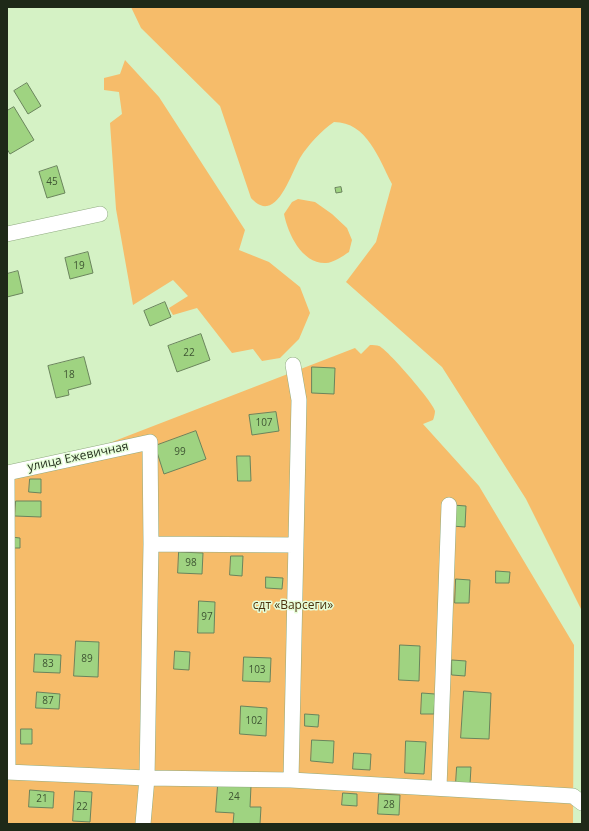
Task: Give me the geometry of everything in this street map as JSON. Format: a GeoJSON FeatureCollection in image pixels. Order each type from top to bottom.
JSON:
{"type":"FeatureCollection","features":[{"type":"Feature","properties":{"kind":"street"},"geometry":{"type":"LineString","coordinates":[[7,234],[100,214]]}},
{"type":"Feature","properties":{"kind":"street"},"geometry":{"type":"LineString","coordinates":[[291,780],[299,400],[293,365]]}},
{"type":"Feature","properties":{"kind":"street","name":"улица Ежевичная"},"geometry":{"type":"LineString","coordinates":[[7,473],[150,442],[151,544]]}},
{"type":"Feature","properties":{"kind":"street"},"geometry":{"type":"LineString","coordinates":[[7,473],[7,772],[148,778],[291,780],[573,796],[582,803]]}},
{"type":"Feature","properties":{"kind":"street"},"geometry":{"type":"LineString","coordinates":[[439,788],[449,505]]}},
{"type":"Feature","properties":{"kind":"street"},"geometry":{"type":"LineString","coordinates":[[143,824],[148,778],[151,544],[296,545]]}},
{"type":"Feature","properties":{"kind":"green space"},"geometry":{"type":"Polygon","coordinates":[[[131,7],[582,7],[582,611],[526,499],[442,367],[346,282],[376,242],[392,184],[377,153],[363,135],[355,128],[334,122],[311,143],[303,153],[278,199],[267,206],[258,204],[251,198],[220,106],[141,28],[131,7]]]}},
{"type":"Feature","properties":{"kind":"green space"},"geometry":{"type":"Polygon","coordinates":[[[125,60],[159,97],[245,230],[239,250],[269,262],[300,287],[310,313],[299,339],[280,358],[262,361],[253,349],[232,353],[197,308],[173,315],[169,308],[188,296],[173,280],[133,305],[116,209],[110,123],[122,114],[119,92],[104,90],[104,78],[120,74],[125,60]]]}},
{"type":"Feature","properties":{"kind":"green space"},"geometry":{"type":"Polygon","coordinates":[[[298,199],[315,202],[332,214],[347,228],[352,240],[349,252],[329,263],[317,262],[310,259],[303,253],[293,239],[284,214],[292,202],[298,199]]]}},
{"type":"Feature","properties":{"kind":"green space","name":"сдт «Варсеги»"},"geometry":{"type":"Polygon","coordinates":[[[370,345],[379,346],[391,356],[419,387],[433,406],[435,411],[433,420],[423,424],[479,486],[574,645],[573,824],[7,824],[7,467],[99,447],[355,348],[361,354],[370,345]]]}},
{"type":"Feature","properties":{"kind":"building"},"geometry":{"type":"Polygon","coordinates":[[[27,83],[41,106],[28,114],[14,91],[27,83]]]}},
{"type":"Feature","properties":{"kind":"building"},"geometry":{"type":"Polygon","coordinates":[[[14,107],[34,140],[10,154],[7,149],[7,111],[14,107]]]}},
{"type":"Feature","properties":{"kind":"building"},"geometry":{"type":"Polygon","coordinates":[[[57,166],[65,193],[47,198],[39,172],[57,166]]]}},
{"type":"Feature","properties":{"kind":"building"},"geometry":{"type":"Polygon","coordinates":[[[341,187],[342,192],[336,193],[335,188],[341,187]]]}},
{"type":"Feature","properties":{"kind":"building"},"geometry":{"type":"Polygon","coordinates":[[[88,252],[93,273],[70,279],[65,258],[88,252]]]}},
{"type":"Feature","properties":{"kind":"building"},"geometry":{"type":"Polygon","coordinates":[[[18,271],[23,293],[7,297],[7,274],[18,271]]]}},
{"type":"Feature","properties":{"kind":"building"},"geometry":{"type":"Polygon","coordinates":[[[165,302],[171,317],[150,326],[144,311],[165,302]]]}},
{"type":"Feature","properties":{"kind":"building"},"geometry":{"type":"Polygon","coordinates":[[[201,334],[210,360],[177,372],[168,346],[201,334]]]}},
{"type":"Feature","properties":{"kind":"building"},"geometry":{"type":"Polygon","coordinates":[[[84,357],[91,384],[68,390],[69,395],[56,398],[48,366],[84,357]]]}},
{"type":"Feature","properties":{"kind":"building"},"geometry":{"type":"Polygon","coordinates":[[[312,367],[335,368],[334,394],[312,393],[312,367]]]}},
{"type":"Feature","properties":{"kind":"building"},"geometry":{"type":"Polygon","coordinates":[[[276,412],[279,431],[252,435],[249,415],[276,412]]]}},
{"type":"Feature","properties":{"kind":"building"},"geometry":{"type":"Polygon","coordinates":[[[196,431],[206,459],[164,474],[155,446],[196,431]]]}},
{"type":"Feature","properties":{"kind":"building"},"geometry":{"type":"Polygon","coordinates":[[[237,456],[250,456],[251,481],[238,481],[237,456]]]}},
{"type":"Feature","properties":{"kind":"building"},"geometry":{"type":"Polygon","coordinates":[[[30,479],[41,479],[41,493],[29,492],[30,479]]]}},
{"type":"Feature","properties":{"kind":"building"},"geometry":{"type":"Polygon","coordinates":[[[16,501],[41,501],[41,517],[15,516],[16,501]]]}},
{"type":"Feature","properties":{"kind":"building"},"geometry":{"type":"Polygon","coordinates":[[[453,505],[466,506],[465,527],[452,526],[453,505]]]}},
{"type":"Feature","properties":{"kind":"building"},"geometry":{"type":"Polygon","coordinates":[[[11,537],[20,538],[20,548],[11,548],[11,537]]]}},
{"type":"Feature","properties":{"kind":"building"},"geometry":{"type":"Polygon","coordinates":[[[179,552],[203,553],[202,574],[178,573],[179,552]]]}},
{"type":"Feature","properties":{"kind":"building"},"geometry":{"type":"Polygon","coordinates":[[[231,556],[243,556],[242,576],[230,575],[231,556]]]}},
{"type":"Feature","properties":{"kind":"building"},"geometry":{"type":"Polygon","coordinates":[[[496,571],[510,572],[509,583],[496,583],[496,571]]]}},
{"type":"Feature","properties":{"kind":"building"},"geometry":{"type":"Polygon","coordinates":[[[266,577],[283,578],[282,589],[266,588],[266,577]]]}},
{"type":"Feature","properties":{"kind":"building"},"geometry":{"type":"Polygon","coordinates":[[[456,579],[470,580],[469,603],[455,603],[456,579]]]}},
{"type":"Feature","properties":{"kind":"building"},"geometry":{"type":"Polygon","coordinates":[[[199,601],[215,602],[214,633],[198,633],[199,601]]]}},
{"type":"Feature","properties":{"kind":"building"},"geometry":{"type":"Polygon","coordinates":[[[76,641],[99,642],[98,677],[74,676],[76,641]]]}},
{"type":"Feature","properties":{"kind":"building"},"geometry":{"type":"Polygon","coordinates":[[[400,645],[420,646],[419,681],[399,680],[400,645]]]}},
{"type":"Feature","properties":{"kind":"building"},"geometry":{"type":"Polygon","coordinates":[[[175,651],[190,652],[189,670],[174,669],[175,651]]]}},
{"type":"Feature","properties":{"kind":"building"},"geometry":{"type":"Polygon","coordinates":[[[35,654],[61,655],[60,673],[34,672],[35,654]]]}},
{"type":"Feature","properties":{"kind":"building"},"geometry":{"type":"Polygon","coordinates":[[[244,657],[271,658],[270,682],[243,681],[244,657]]]}},
{"type":"Feature","properties":{"kind":"building"},"geometry":{"type":"Polygon","coordinates":[[[452,660],[466,661],[465,676],[452,675],[452,660]]]}},
{"type":"Feature","properties":{"kind":"building"},"geometry":{"type":"Polygon","coordinates":[[[464,691],[491,693],[489,739],[461,738],[464,691]]]}},
{"type":"Feature","properties":{"kind":"building"},"geometry":{"type":"Polygon","coordinates":[[[37,692],[60,694],[59,709],[36,708],[37,692]]]}},
{"type":"Feature","properties":{"kind":"building"},"geometry":{"type":"Polygon","coordinates":[[[422,693],[435,694],[434,714],[421,714],[422,693]]]}},
{"type":"Feature","properties":{"kind":"building"},"geometry":{"type":"Polygon","coordinates":[[[241,706],[267,708],[266,736],[240,734],[241,706]]]}},
{"type":"Feature","properties":{"kind":"building"},"geometry":{"type":"Polygon","coordinates":[[[305,714],[319,715],[318,727],[305,726],[305,714]]]}},
{"type":"Feature","properties":{"kind":"building"},"geometry":{"type":"Polygon","coordinates":[[[21,729],[32,729],[32,744],[21,744],[21,729]]]}},
{"type":"Feature","properties":{"kind":"building"},"geometry":{"type":"Polygon","coordinates":[[[312,740],[334,741],[333,763],[311,761],[312,740]]]}},
{"type":"Feature","properties":{"kind":"building"},"geometry":{"type":"Polygon","coordinates":[[[406,741],[426,742],[424,774],[405,773],[406,741]]]}},
{"type":"Feature","properties":{"kind":"building"},"geometry":{"type":"Polygon","coordinates":[[[354,753],[371,754],[370,770],[353,769],[354,753]]]}},
{"type":"Feature","properties":{"kind":"building"},"geometry":{"type":"Polygon","coordinates":[[[457,767],[471,767],[470,784],[456,783],[457,767]]]}},
{"type":"Feature","properties":{"kind":"building"},"geometry":{"type":"Polygon","coordinates":[[[218,785],[251,786],[250,807],[261,807],[260,824],[233,824],[234,813],[216,812],[218,785]]]}},
{"type":"Feature","properties":{"kind":"building"},"geometry":{"type":"Polygon","coordinates":[[[30,790],[54,792],[53,808],[29,807],[30,790]]]}},
{"type":"Feature","properties":{"kind":"building"},"geometry":{"type":"Polygon","coordinates":[[[75,791],[92,792],[90,822],[73,821],[75,791]]]}},
{"type":"Feature","properties":{"kind":"building"},"geometry":{"type":"Polygon","coordinates":[[[343,793],[357,794],[357,806],[342,805],[343,793]]]}},
{"type":"Feature","properties":{"kind":"building"},"geometry":{"type":"Polygon","coordinates":[[[379,794],[400,795],[399,815],[378,814],[379,794]]]}}]}
